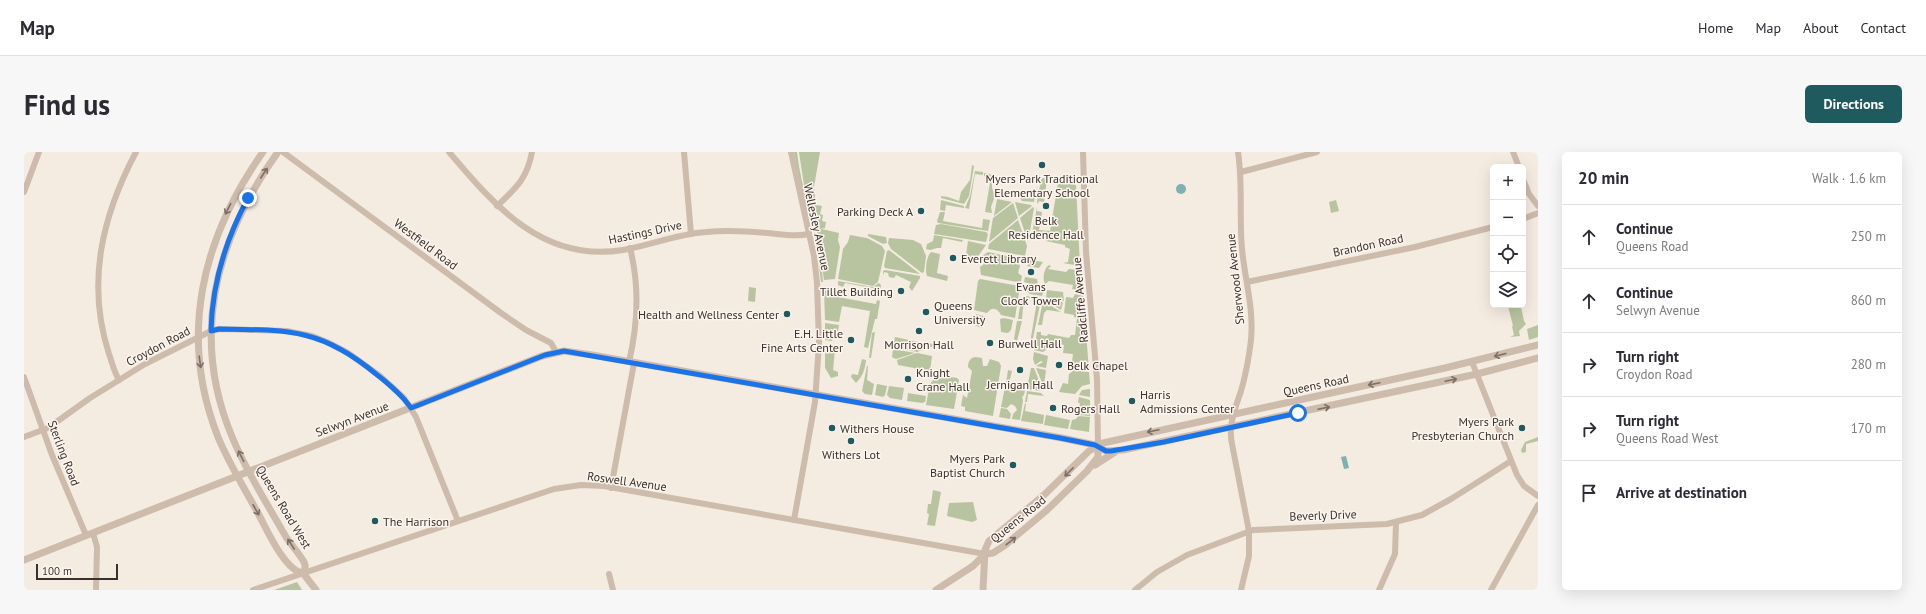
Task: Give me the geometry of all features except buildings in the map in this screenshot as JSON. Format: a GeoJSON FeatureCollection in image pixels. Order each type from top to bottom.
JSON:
{"type":"FeatureCollection","features":[{"type":"Feature","properties":{"kind":"street"},"geometry":{"type":"LineString","coordinates":[[24,192],[38,152]]}},
{"type":"Feature","properties":{"kind":"street"},"geometry":{"type":"LineString","coordinates":[[119,380],[107,348],[100,321],[97,297],[97,272],[101,246],[110,214],[118,190],[136,152]]}},
{"type":"Feature","properties":{"kind":"street","name":"Queens Road West"},"geometry":{"type":"LineString","coordinates":[[263,152],[235,196],[221,223],[213,246],[201,294],[198,338],[201,373],[208,408],[219,439],[237,476],[281,553],[293,569],[303,573],[305,568],[304,562],[287,537],[249,471],[230,432],[218,394],[212,354],[211,331],[215,291],[229,240],[248,198],[278,152]]}},
{"type":"Feature","properties":{"kind":"street","name":"Westfield Road"},"geometry":{"type":"LineString","coordinates":[[283,152],[501,313],[551,343],[556,352]]}},
{"type":"Feature","properties":{"kind":"street","name":"Hastings Drive"},"geometry":{"type":"LineString","coordinates":[[449,152],[497,206],[526,228],[559,245],[594,251],[630,248],[691,234],[737,231],[809,234]]}},
{"type":"Feature","properties":{"kind":"street"},"geometry":{"type":"LineString","coordinates":[[497,206],[514,191],[524,178],[532,152]]}},
{"type":"Feature","properties":{"kind":"street"},"geometry":{"type":"LineString","coordinates":[[684,152],[691,234]]}},
{"type":"Feature","properties":{"kind":"street","name":"Wellesley Avenue"},"geometry":{"type":"LineString","coordinates":[[791,152],[809,234],[817,283],[819,343],[816,394],[794,520]]}},
{"type":"Feature","properties":{"kind":"street","name":"Radcliffe Avenue"},"geometry":{"type":"LineString","coordinates":[[1083,152],[1086,252],[1097,379],[1098,446]]}},
{"type":"Feature","properties":{"kind":"street","name":"Sherwood Avenue"},"geometry":{"type":"LineString","coordinates":[[1238,152],[1241,172],[1241,233],[1251,316],[1250,344],[1246,371],[1233,414],[1231,428],[1231,439],[1249,531],[1249,556],[1241,590]]}},
{"type":"Feature","properties":{"kind":"street"},"geometry":{"type":"LineString","coordinates":[[1241,172],[1303,154],[1317,152]]}},
{"type":"Feature","properties":{"kind":"street"},"geometry":{"type":"LineString","coordinates":[[1514,152],[1518,164]]}},
{"type":"Feature","properties":{"kind":"street"},"geometry":{"type":"LineString","coordinates":[[1526,186],[1529,194],[1538,206]]}},
{"type":"Feature","properties":{"kind":"street"},"geometry":{"type":"LineString","coordinates":[[1526,218],[1538,213]]}},
{"type":"Feature","properties":{"kind":"street","name":"Brandon Road"},"geometry":{"type":"LineString","coordinates":[[1247,282],[1409,248],[1490,228]]}},
{"type":"Feature","properties":{"kind":"street"},"geometry":{"type":"LineString","coordinates":[[611,488],[631,362],[637,308],[636,280],[630,248]]}},
{"type":"Feature","properties":{"kind":"street","name":"Croydon Road"},"geometry":{"type":"LineString","coordinates":[[24,437],[48,428],[145,364],[211,331],[219,329],[281,330],[317,338],[342,349],[363,363],[394,389],[411,408],[458,521]]}},
{"type":"Feature","properties":{"kind":"street","name":"Queens Road"},"geometry":{"type":"LineString","coordinates":[[1098,446],[1098,456],[1087,471],[1061,498],[995,552],[985,554],[987,545],[991,539],[1034,504],[1089,451],[1098,446],[1111,440],[1472,362],[1538,345]]}},
{"type":"Feature","properties":{"kind":"street","name":"Selwyn Avenue"},"geometry":{"type":"LineString","coordinates":[[24,560],[556,352],[567,351],[816,394],[1098,446]]}},
{"type":"Feature","properties":{"kind":"street","name":"Queens Road"},"geometry":{"type":"LineString","coordinates":[[1098,446],[1106,451],[1123,450],[1477,374],[1538,358]]}},
{"type":"Feature","properties":{"kind":"street"},"geometry":{"type":"LineString","coordinates":[[1472,362],[1511,461],[1524,486],[1538,496]]}},
{"type":"Feature","properties":{"kind":"street","name":"Sterling Road"},"geometry":{"type":"LineString","coordinates":[[24,377],[43,430],[86,535]]}},
{"type":"Feature","properties":{"kind":"street"},"geometry":{"type":"LineString","coordinates":[[1355,388],[1358,400]]}},
{"type":"Feature","properties":{"kind":"street"},"geometry":{"type":"LineString","coordinates":[[1087,471],[1102,460],[1123,450]]}},
{"type":"Feature","properties":{"kind":"street","name":"Beverly Drive"},"geometry":{"type":"LineString","coordinates":[[1135,590],[1175,561],[1195,551],[1249,531],[1260,529],[1382,525],[1396,523],[1432,510],[1511,461]]}},
{"type":"Feature","properties":{"kind":"street","name":"Roswell Avenue"},"geometry":{"type":"LineString","coordinates":[[253,590],[559,488],[588,485],[985,554]]}},
{"type":"Feature","properties":{"kind":"street"},"geometry":{"type":"LineString","coordinates":[[1491,590],[1538,505]]}},
{"type":"Feature","properties":{"kind":"street"},"geometry":{"type":"LineString","coordinates":[[1379,590],[1395,554],[1396,523]]}},
{"type":"Feature","properties":{"kind":"street"},"geometry":{"type":"LineString","coordinates":[[93,532],[97,548],[96,590]]}},
{"type":"Feature","properties":{"kind":"street"},"geometry":{"type":"LineString","coordinates":[[936,590],[973,566],[985,554]]}},
{"type":"Feature","properties":{"kind":"street"},"geometry":{"type":"LineString","coordinates":[[983,590],[985,554]]}},
{"type":"Feature","properties":{"kind":"street"},"geometry":{"type":"LineString","coordinates":[[303,573],[316,590]]}},
{"type":"Feature","properties":{"kind":"street"},"geometry":{"type":"LineString","coordinates":[[609,574],[614,590]]}},
{"type":"Feature","properties":{"kind":"green space"},"geometry":{"type":"Polygon","coordinates":[[[794,152],[797,152],[799,168],[815,233],[823,282],[821,282],[815,235],[801,191],[794,152]]]}},
{"type":"Feature","properties":{"kind":"green space"},"geometry":{"type":"Polygon","coordinates":[[[799,152],[820,152],[814,187],[816,205],[822,206],[820,214],[823,215],[822,221],[826,222],[825,228],[816,230],[804,185],[799,152]]]}},
{"type":"Feature","properties":{"kind":"green space"},"geometry":{"type":"Polygon","coordinates":[[[972,165],[974,166],[969,196],[964,204],[941,198],[941,196],[948,197],[959,201],[961,192],[970,180],[972,165]]]}},
{"type":"Feature","properties":{"kind":"green space"},"geometry":{"type":"Polygon","coordinates":[[[975,171],[983,172],[983,175],[975,174],[969,209],[965,208],[970,196],[975,171]]]}},
{"type":"Feature","properties":{"kind":"green space"},"geometry":{"type":"Polygon","coordinates":[[[984,173],[992,176],[992,188],[995,196],[991,207],[992,213],[985,212],[991,177],[984,176],[984,173]]]}},
{"type":"Feature","properties":{"kind":"green space"},"geometry":{"type":"Polygon","coordinates":[[[1043,178],[1047,179],[1044,202],[1039,201],[1038,204],[1037,202],[1041,180],[1043,178]]]}},
{"type":"Feature","properties":{"kind":"green space"},"geometry":{"type":"Polygon","coordinates":[[[1055,180],[1076,185],[1080,266],[1063,263],[1068,262],[1070,249],[1065,247],[1065,245],[1046,241],[1044,235],[1032,234],[1037,207],[1037,211],[1042,212],[1039,230],[1050,231],[1058,183],[1054,182],[1055,180]]]}},
{"type":"Feature","properties":{"kind":"green space"},"geometry":{"type":"Polygon","coordinates":[[[996,189],[1009,192],[1009,198],[997,196],[996,189]]]}},
{"type":"Feature","properties":{"kind":"green space"},"geometry":{"type":"Polygon","coordinates":[[[1036,192],[1034,202],[1022,201],[1020,198],[1021,194],[1035,196],[1036,192]]]}},
{"type":"Feature","properties":{"kind":"green space"},"geometry":{"type":"Polygon","coordinates":[[[997,199],[1012,202],[994,216],[997,199]]]}},
{"type":"Feature","properties":{"kind":"green space"},"geometry":{"type":"Polygon","coordinates":[[[941,200],[964,206],[964,208],[946,205],[945,211],[940,210],[941,200]]]}},
{"type":"Feature","properties":{"kind":"green space"},"geometry":{"type":"Polygon","coordinates":[[[1336,200],[1339,211],[1331,213],[1329,202],[1336,200]]]}},
{"type":"Feature","properties":{"kind":"green space"},"geometry":{"type":"Polygon","coordinates":[[[1015,202],[1031,205],[1032,206],[1019,216],[1015,202]]]}},
{"type":"Feature","properties":{"kind":"green space"},"geometry":{"type":"Polygon","coordinates":[[[1013,203],[1018,218],[989,242],[993,218],[1013,203]]]}},
{"type":"Feature","properties":{"kind":"green space"},"geometry":{"type":"Polygon","coordinates":[[[1033,207],[1034,208],[1028,242],[1020,218],[1033,207]]]}},
{"type":"Feature","properties":{"kind":"green space"},"geometry":{"type":"Polygon","coordinates":[[[940,212],[945,212],[943,221],[982,228],[983,219],[990,220],[988,231],[938,223],[937,221],[940,212]]]}},
{"type":"Feature","properties":{"kind":"green space"},"geometry":{"type":"Polygon","coordinates":[[[1018,220],[1027,246],[1025,256],[988,249],[989,244],[1018,220]]]}},
{"type":"Feature","properties":{"kind":"green space"},"geometry":{"type":"Polygon","coordinates":[[[941,224],[986,232],[988,234],[986,242],[934,234],[936,225],[941,224]]]}},
{"type":"Feature","properties":{"kind":"green space"},"geometry":{"type":"Polygon","coordinates":[[[822,229],[839,233],[838,240],[840,247],[835,279],[824,280],[817,231],[822,229]]]}},
{"type":"Feature","properties":{"kind":"green space"},"geometry":{"type":"Polygon","coordinates":[[[868,234],[886,237],[887,243],[883,244],[868,236],[868,234]]]}},
{"type":"Feature","properties":{"kind":"green space"},"geometry":{"type":"Polygon","coordinates":[[[850,235],[867,238],[882,246],[885,251],[878,282],[873,286],[838,279],[843,249],[848,242],[850,235]]]}},
{"type":"Feature","properties":{"kind":"green space"},"geometry":{"type":"Polygon","coordinates":[[[934,235],[963,240],[962,242],[943,238],[941,248],[930,250],[926,249],[927,244],[933,241],[934,235]]]}},
{"type":"Feature","properties":{"kind":"green space"},"geometry":{"type":"Polygon","coordinates":[[[889,238],[913,240],[921,244],[926,256],[924,272],[922,273],[891,249],[888,243],[889,238]]]}},
{"type":"Feature","properties":{"kind":"green space"},"geometry":{"type":"Polygon","coordinates":[[[968,241],[986,245],[976,259],[966,255],[968,241]]]}},
{"type":"Feature","properties":{"kind":"green space"},"geometry":{"type":"Polygon","coordinates":[[[889,250],[920,274],[885,268],[884,266],[887,251],[889,250]]]}},
{"type":"Feature","properties":{"kind":"green space"},"geometry":{"type":"Polygon","coordinates":[[[931,252],[940,254],[937,273],[948,276],[947,281],[927,276],[926,264],[931,252]]]}},
{"type":"Feature","properties":{"kind":"green space"},"geometry":{"type":"Polygon","coordinates":[[[988,252],[1016,258],[1020,266],[1018,273],[1022,276],[1021,281],[1017,282],[981,275],[980,267],[984,264],[982,256],[988,252]]]}},
{"type":"Feature","properties":{"kind":"green space"},"geometry":{"type":"Polygon","coordinates":[[[1030,260],[1043,262],[1039,268],[1027,266],[1030,260]]]}},
{"type":"Feature","properties":{"kind":"green space"},"geometry":{"type":"Polygon","coordinates":[[[1047,266],[1051,266],[1048,269],[1066,272],[1069,269],[1080,270],[1081,278],[1078,281],[1081,284],[1082,291],[1072,289],[1073,285],[1049,281],[1045,284],[1044,274],[1047,266]]]}},
{"type":"Feature","properties":{"kind":"green space"},"geometry":{"type":"Polygon","coordinates":[[[885,270],[920,276],[920,278],[912,291],[909,287],[911,282],[896,275],[894,278],[889,277],[888,273],[884,272],[883,276],[883,271],[885,270]]]}},
{"type":"Feature","properties":{"kind":"green space"},"geometry":{"type":"Polygon","coordinates":[[[1025,277],[1037,279],[1038,286],[1024,282],[1025,277]]]}},
{"type":"Feature","properties":{"kind":"green space"},"geometry":{"type":"Polygon","coordinates":[[[980,279],[1020,286],[1015,318],[1001,315],[995,309],[991,309],[987,313],[974,310],[978,281],[980,279]]]}},
{"type":"Feature","properties":{"kind":"green space"},"geometry":{"type":"Polygon","coordinates":[[[838,281],[873,287],[879,283],[881,285],[880,293],[878,293],[878,289],[845,283],[843,287],[838,285],[838,281]]]}},
{"type":"Feature","properties":{"kind":"green space"},"geometry":{"type":"Polygon","coordinates":[[[1023,285],[1044,289],[1042,296],[1030,294],[1024,289],[1023,285]]]}},
{"type":"Feature","properties":{"kind":"green space"},"geometry":{"type":"Polygon","coordinates":[[[749,287],[756,288],[755,302],[748,301],[749,287]]]}},
{"type":"Feature","properties":{"kind":"green space"},"geometry":{"type":"Polygon","coordinates":[[[824,290],[832,291],[832,296],[876,304],[877,300],[880,301],[877,319],[875,319],[868,348],[864,347],[870,311],[842,306],[839,322],[825,320],[824,290]]]}},
{"type":"Feature","properties":{"kind":"green space"},"geometry":{"type":"Polygon","coordinates":[[[1047,290],[1063,292],[1064,301],[1046,298],[1047,290]]]}},
{"type":"Feature","properties":{"kind":"green space"},"geometry":{"type":"Polygon","coordinates":[[[1075,294],[1083,296],[1089,370],[1075,367],[1072,362],[1073,354],[1063,353],[1064,345],[1055,343],[1043,352],[1034,350],[1037,332],[1041,332],[1041,335],[1047,336],[1048,334],[1069,338],[1071,335],[1075,335],[1077,318],[1074,317],[1074,315],[1064,313],[1066,297],[1073,298],[1075,294]]]}},
{"type":"Feature","properties":{"kind":"green space"},"geometry":{"type":"Polygon","coordinates":[[[1027,296],[1031,297],[1030,299],[1024,298],[1022,319],[1018,319],[1021,299],[1027,296]]]}},
{"type":"Feature","properties":{"kind":"green space"},"geometry":{"type":"Polygon","coordinates":[[[1033,297],[1041,300],[1032,343],[1030,343],[1037,301],[1032,300],[1033,297]]]}},
{"type":"Feature","properties":{"kind":"green space"},"geometry":{"type":"Polygon","coordinates":[[[1045,300],[1063,302],[1061,310],[1045,300]]]}},
{"type":"Feature","properties":{"kind":"green space"},"geometry":{"type":"Polygon","coordinates":[[[1043,301],[1061,312],[1047,310],[1044,313],[1042,325],[1038,325],[1043,301]]]}},
{"type":"Feature","properties":{"kind":"green space"},"geometry":{"type":"Polygon","coordinates":[[[1508,308],[1521,308],[1526,324],[1519,331],[1520,336],[1510,337],[1514,335],[1508,308]]]}},
{"type":"Feature","properties":{"kind":"green space"},"geometry":{"type":"Polygon","coordinates":[[[976,314],[986,317],[982,328],[974,325],[976,314]]]}},
{"type":"Feature","properties":{"kind":"green space"},"geometry":{"type":"Polygon","coordinates":[[[1004,318],[1013,320],[1011,330],[1008,333],[1001,332],[1000,319],[1004,318]]]}},
{"type":"Feature","properties":{"kind":"green space"},"geometry":{"type":"Polygon","coordinates":[[[1017,321],[1022,321],[1017,341],[1022,342],[1020,342],[1021,345],[1014,339],[1017,321]]]}},
{"type":"Feature","properties":{"kind":"green space"},"geometry":{"type":"Polygon","coordinates":[[[825,323],[839,325],[837,336],[833,335],[832,341],[825,340],[825,323]]]}},
{"type":"Feature","properties":{"kind":"green space"},"geometry":{"type":"Polygon","coordinates":[[[1538,325],[1538,337],[1529,340],[1527,329],[1538,325]]]}},
{"type":"Feature","properties":{"kind":"green space"},"geometry":{"type":"Polygon","coordinates":[[[875,332],[871,358],[869,358],[872,333],[875,332]]]}},
{"type":"Feature","properties":{"kind":"green space"},"geometry":{"type":"Polygon","coordinates":[[[895,337],[935,344],[934,346],[917,352],[893,347],[895,337]]]}},
{"type":"Feature","properties":{"kind":"green space"},"geometry":{"type":"Polygon","coordinates":[[[825,347],[835,349],[833,370],[838,372],[838,376],[831,378],[825,368],[825,347]]]}},
{"type":"Feature","properties":{"kind":"green space"},"geometry":{"type":"Polygon","coordinates":[[[893,349],[915,353],[896,359],[892,357],[893,349]]]}},
{"type":"Feature","properties":{"kind":"green space"},"geometry":{"type":"Polygon","coordinates":[[[1034,352],[1048,356],[1046,368],[1036,366],[1043,362],[1041,361],[1035,365],[1033,359],[1034,352]]]}},
{"type":"Feature","properties":{"kind":"green space"},"geometry":{"type":"Polygon","coordinates":[[[917,353],[932,356],[930,371],[898,365],[897,360],[917,353]]]}},
{"type":"Feature","properties":{"kind":"green space"},"geometry":{"type":"Polygon","coordinates":[[[975,357],[982,358],[983,366],[987,366],[990,359],[999,362],[1001,366],[993,416],[965,411],[965,407],[961,406],[963,395],[967,398],[972,371],[968,367],[968,363],[975,357]]]}},
{"type":"Feature","properties":{"kind":"green space"},"geometry":{"type":"Polygon","coordinates":[[[862,359],[866,360],[865,366],[862,375],[856,383],[851,377],[852,374],[858,375],[862,359]]]}},
{"type":"Feature","properties":{"kind":"green space"},"geometry":{"type":"Polygon","coordinates":[[[867,366],[867,380],[874,384],[872,395],[865,394],[862,391],[867,366]]]}},
{"type":"Feature","properties":{"kind":"green space"},"geometry":{"type":"Polygon","coordinates":[[[1031,368],[1034,368],[1041,386],[1040,391],[1027,389],[1031,368]]]}},
{"type":"Feature","properties":{"kind":"green space"},"geometry":{"type":"Polygon","coordinates":[[[1036,368],[1046,370],[1044,385],[1043,385],[1036,368]]]}},
{"type":"Feature","properties":{"kind":"green space"},"geometry":{"type":"Polygon","coordinates":[[[1008,370],[1012,371],[1009,383],[1015,384],[1015,387],[1006,384],[1008,370]]]}},
{"type":"Feature","properties":{"kind":"green space"},"geometry":{"type":"Polygon","coordinates":[[[1074,370],[1089,372],[1090,384],[1082,386],[1075,394],[1059,392],[1063,383],[1068,384],[1069,374],[1074,370]]]}},
{"type":"Feature","properties":{"kind":"green space"},"geometry":{"type":"Polygon","coordinates":[[[937,375],[957,378],[959,380],[954,409],[926,405],[930,384],[937,375]]]}},
{"type":"Feature","properties":{"kind":"green space"},"geometry":{"type":"Polygon","coordinates":[[[877,384],[887,386],[883,397],[875,395],[877,384]]]}},
{"type":"Feature","properties":{"kind":"green space"},"geometry":{"type":"Polygon","coordinates":[[[889,386],[904,388],[902,400],[890,398],[887,395],[889,386]]]}},
{"type":"Feature","properties":{"kind":"green space"},"geometry":{"type":"Polygon","coordinates":[[[1005,387],[1025,390],[1022,397],[1023,400],[1020,420],[1012,419],[1013,414],[1017,410],[1015,406],[1011,404],[1007,408],[1001,407],[1005,387]]]}},
{"type":"Feature","properties":{"kind":"green space"},"geometry":{"type":"Polygon","coordinates":[[[1090,389],[1090,397],[1079,395],[1082,390],[1090,389]]]}},
{"type":"Feature","properties":{"kind":"green space"},"geometry":{"type":"Polygon","coordinates":[[[1027,391],[1041,393],[1044,396],[1028,394],[1027,402],[1025,402],[1027,391]]]}},
{"type":"Feature","properties":{"kind":"green space"},"geometry":{"type":"Polygon","coordinates":[[[908,393],[926,396],[925,402],[907,401],[908,393]]]}},
{"type":"Feature","properties":{"kind":"green space"},"geometry":{"type":"Polygon","coordinates":[[[1079,397],[1090,400],[1090,416],[1079,415],[1079,397]]]}},
{"type":"Feature","properties":{"kind":"green space"},"geometry":{"type":"Polygon","coordinates":[[[1025,403],[1025,411],[1044,415],[1043,424],[1021,421],[1025,403]]]}},
{"type":"Feature","properties":{"kind":"green space"},"geometry":{"type":"Polygon","coordinates":[[[1001,408],[1007,409],[1011,414],[1010,419],[999,417],[1001,408]]]}},
{"type":"Feature","properties":{"kind":"green space"},"geometry":{"type":"Polygon","coordinates":[[[1046,415],[1070,420],[1068,429],[1044,425],[1046,415]]]}},
{"type":"Feature","properties":{"kind":"green space"},"geometry":{"type":"Polygon","coordinates":[[[1078,416],[1090,417],[1089,432],[1070,429],[1072,420],[1076,419],[1078,416]]]}},
{"type":"Feature","properties":{"kind":"green space"},"geometry":{"type":"Polygon","coordinates":[[[1538,437],[1538,441],[1526,444],[1526,452],[1522,453],[1521,450],[1525,442],[1538,437]]]}},
{"type":"Feature","properties":{"kind":"green space"},"geometry":{"type":"Polygon","coordinates":[[[933,490],[941,492],[935,526],[927,525],[929,514],[927,513],[928,504],[931,504],[933,490]]]}},
{"type":"Feature","properties":{"kind":"green space"},"geometry":{"type":"Polygon","coordinates":[[[973,502],[977,520],[972,522],[947,516],[949,503],[973,502]]]}},
{"type":"Feature","properties":{"kind":"green space"},"geometry":{"type":"Polygon","coordinates":[[[297,582],[302,590],[274,590],[297,582]]]}},
{"type":"Feature","properties":{"kind":"water"},"geometry":{"type":"Polygon","coordinates":[[[1179,184],[1183,184],[1185,185],[1185,193],[1179,194],[1176,191],[1176,187],[1179,184]]]}},
{"type":"Feature","properties":{"kind":"water"},"geometry":{"type":"Polygon","coordinates":[[[1346,456],[1349,468],[1344,469],[1341,457],[1346,456]]]}},
{"type":"Feature","properties":{"kind":"place","name":"Myers Park Traditional Elementary School"},"geometry":{"type":"Point","coordinates":[1042,165]}},
{"type":"Feature","properties":{"kind":"place","name":"Belk Residence Hall"},"geometry":{"type":"Point","coordinates":[1046,206]}},
{"type":"Feature","properties":{"kind":"place","name":"Parking Deck A"},"geometry":{"type":"Point","coordinates":[921,211]}},
{"type":"Feature","properties":{"kind":"place","name":"Everett Library"},"geometry":{"type":"Point","coordinates":[953,258]}},
{"type":"Feature","properties":{"kind":"place","name":"Evans Clock Tower"},"geometry":{"type":"Point","coordinates":[1031,272]}},
{"type":"Feature","properties":{"kind":"place","name":"Tillet Building"},"geometry":{"type":"Point","coordinates":[901,291]}},
{"type":"Feature","properties":{"kind":"place","name":"Queens University"},"geometry":{"type":"Point","coordinates":[926,312]}},
{"type":"Feature","properties":{"kind":"place","name":"Health and Wellness Center"},"geometry":{"type":"Point","coordinates":[787,314]}},
{"type":"Feature","properties":{"kind":"place","name":"Morrison Hall"},"geometry":{"type":"Point","coordinates":[919,331]}},
{"type":"Feature","properties":{"kind":"place","name":"E.H. Little Fine Arts Center"},"geometry":{"type":"Point","coordinates":[851,340]}},
{"type":"Feature","properties":{"kind":"place","name":"Burwell Hall"},"geometry":{"type":"Point","coordinates":[990,343]}},
{"type":"Feature","properties":{"kind":"place","name":"Belk Chapel"},"geometry":{"type":"Point","coordinates":[1059,365]}},
{"type":"Feature","properties":{"kind":"place","name":"Jernigan Hall"},"geometry":{"type":"Point","coordinates":[1020,370]}},
{"type":"Feature","properties":{"kind":"place","name":"Knight Crane Hall"},"geometry":{"type":"Point","coordinates":[908,379]}},
{"type":"Feature","properties":{"kind":"place","name":"Harris Admissions Center"},"geometry":{"type":"Point","coordinates":[1132,401]}},
{"type":"Feature","properties":{"kind":"place","name":"Rogers Hall"},"geometry":{"type":"Point","coordinates":[1053,408]}},
{"type":"Feature","properties":{"kind":"place","name":"Withers House"},"geometry":{"type":"Point","coordinates":[832,428]}},
{"type":"Feature","properties":{"kind":"place","name":"Myers Park Presbyterian Church"},"geometry":{"type":"Point","coordinates":[1522,428]}},
{"type":"Feature","properties":{"kind":"place","name":"Withers Lot"},"geometry":{"type":"Point","coordinates":[851,441]}},
{"type":"Feature","properties":{"kind":"place","name":"Myers Park Baptist Church"},"geometry":{"type":"Point","coordinates":[1013,465]}},
{"type":"Feature","properties":{"kind":"place","name":"The Harrison"},"geometry":{"type":"Point","coordinates":[375,521]}},
{"type":"Feature","properties":{"kind":"route"},"geometry":{"type":"LineString","coordinates":[[248,198],[233,228],[218,273],[211,331],[217,329],[281,330],[317,338],[342,349],[363,363],[404,398],[411,408],[545,355],[564,351],[1060,438],[1099,446],[1109,451],[1123,450],[1164,442],[1298,413]]}}]}
